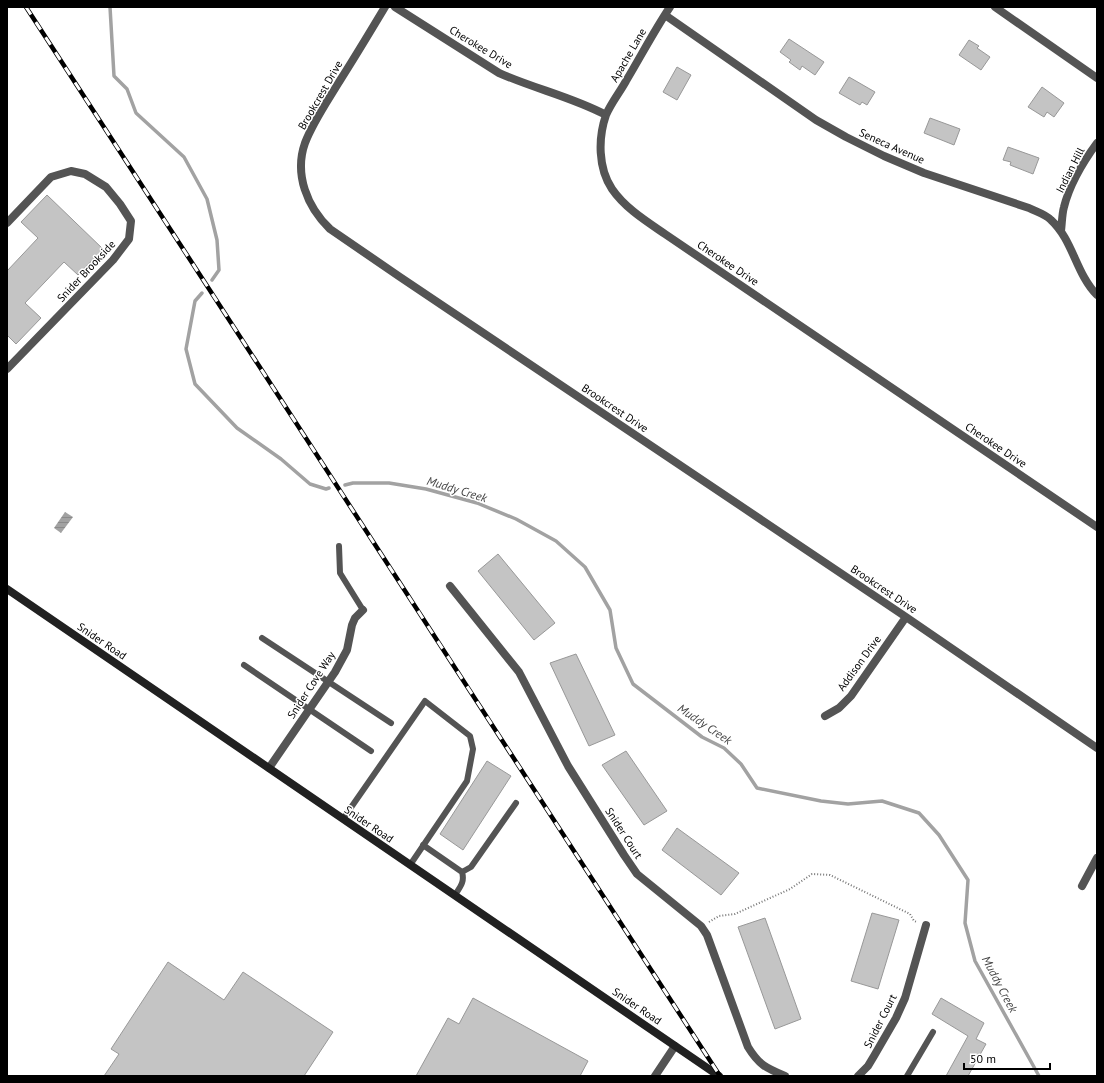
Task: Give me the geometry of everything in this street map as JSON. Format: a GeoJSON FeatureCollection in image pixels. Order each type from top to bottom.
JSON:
{"type":"FeatureCollection","features":[{"type":"Feature","properties":{"kind":"street","name":"Brookcrest Drive"},"geometry":{"type":"LineString","coordinates":[[385,7],[311,130],[305,145],[302,161],[304,186],[314,209],[324,223],[330,229],[406,281],[906,617],[1097,748]]}},
{"type":"Feature","properties":{"kind":"street","name":"Cherokee Drive"},"geometry":{"type":"LineString","coordinates":[[395,7],[499,73],[578,101],[606,115],[601,147],[601,156],[605,173],[612,189],[644,220],[1097,527]]}},
{"type":"Feature","properties":{"kind":"street","name":"Apache Lane"},"geometry":{"type":"LineString","coordinates":[[606,115],[670,7]]}},
{"type":"Feature","properties":{"kind":"street"},"geometry":{"type":"LineString","coordinates":[[995,7],[1097,78]]}},
{"type":"Feature","properties":{"kind":"street","name":"Seneca Avenue"},"geometry":{"type":"LineString","coordinates":[[665,15],[810,116],[846,137],[884,156],[924,173],[1029,208],[1045,215],[1061,231],[1089,287],[1097,295]]}},
{"type":"Feature","properties":{"kind":"street","name":"Indian Hill"},"geometry":{"type":"LineString","coordinates":[[1061,231],[1064,207],[1069,191],[1097,142]]}},
{"type":"Feature","properties":{"kind":"street","name":"Snider Brookside"},"geometry":{"type":"LineString","coordinates":[[7,224],[51,177],[71,171],[85,174],[106,188],[120,204],[131,221],[129,239],[113,260],[7,369]]}},
{"type":"Feature","properties":{"kind":"street","name":"Snider Court"},"geometry":{"type":"LineString","coordinates":[[450,586],[519,672],[568,766],[624,856],[637,874],[701,926],[707,935],[748,1047],[755,1059],[764,1067],[785,1076]]}},
{"type":"Feature","properties":{"kind":"street","name":"Snider Road"},"geometry":{"type":"LineString","coordinates":[[7,589],[720,1076]]}},
{"type":"Feature","properties":{"kind":"street","name":"Snider Cove Way"},"geometry":{"type":"LineString","coordinates":[[269,768],[329,681],[347,650],[352,624],[362,610]]}},
{"type":"Feature","properties":{"kind":"street","name":"Addison Drive"},"geometry":{"type":"LineString","coordinates":[[825,716],[839,708],[851,696],[906,617]]}},
{"type":"Feature","properties":{"kind":"street"},"geometry":{"type":"LineString","coordinates":[[1082,886],[1097,858]]}},
{"type":"Feature","properties":{"kind":"street","name":"Snider Court"},"geometry":{"type":"LineString","coordinates":[[858,1076],[868,1066],[896,1018],[905,998],[926,925]]}},
{"type":"Feature","properties":{"kind":"street"},"geometry":{"type":"LineString","coordinates":[[654,1076],[675,1046]]}},
{"type":"Feature","properties":{"kind":"lane"},"geometry":{"type":"LineString","coordinates":[[338,546],[340,573],[362,610]]}},
{"type":"Feature","properties":{"kind":"lane"},"geometry":{"type":"LineString","coordinates":[[262,638],[391,723]]}},
{"type":"Feature","properties":{"kind":"lane"},"geometry":{"type":"LineString","coordinates":[[244,665],[371,751]]}},
{"type":"Feature","properties":{"kind":"lane"},"geometry":{"type":"LineString","coordinates":[[343,819],[425,701],[470,736],[473,749],[468,781],[410,865]]}},
{"type":"Feature","properties":{"kind":"lane"},"geometry":{"type":"LineString","coordinates":[[462,872],[470,867],[516,803]]}},
{"type":"Feature","properties":{"kind":"lane"},"geometry":{"type":"LineString","coordinates":[[423,845],[462,872],[464,878],[455,895]]}},
{"type":"Feature","properties":{"kind":"lane"},"geometry":{"type":"LineString","coordinates":[[907,1076],[932,1032]]}},
{"type":"Feature","properties":{"kind":"path"},"geometry":{"type":"LineString","coordinates":[[701,926],[719,916],[735,914],[790,889],[812,874],[830,876],[910,914],[914,920],[926,925]]}},
{"type":"Feature","properties":{"kind":"shaded area"},"geometry":{"type":"Polygon","coordinates":[[[65,512],[73,517],[61,533],[54,528],[65,512]]]}},
{"type":"Feature","properties":{"kind":"building"},"geometry":{"type":"Polygon","coordinates":[[[789,39],[824,62],[815,75],[802,66],[800,70],[789,62],[791,60],[780,52],[789,39]]]}},
{"type":"Feature","properties":{"kind":"building"},"geometry":{"type":"Polygon","coordinates":[[[969,40],[979,46],[977,48],[990,57],[981,70],[959,55],[969,40]]]}},
{"type":"Feature","properties":{"kind":"building"},"geometry":{"type":"Polygon","coordinates":[[[677,67],[691,75],[677,100],[663,92],[677,67]]]}},
{"type":"Feature","properties":{"kind":"building"},"geometry":{"type":"Polygon","coordinates":[[[849,77],[875,92],[867,105],[862,102],[860,105],[839,93],[849,77]]]}},
{"type":"Feature","properties":{"kind":"building"},"geometry":{"type":"Polygon","coordinates":[[[1042,87],[1064,103],[1054,117],[1047,112],[1044,117],[1028,107],[1042,87]]]}},
{"type":"Feature","properties":{"kind":"building"},"geometry":{"type":"Polygon","coordinates":[[[930,118],[960,129],[954,145],[924,133],[930,118]]]}},
{"type":"Feature","properties":{"kind":"building"},"geometry":{"type":"Polygon","coordinates":[[[1008,147],[1039,158],[1033,174],[1010,165],[1011,162],[1003,160],[1008,147]]]}},
{"type":"Feature","properties":{"kind":"building"},"geometry":{"type":"Polygon","coordinates":[[[47,195],[103,249],[78,275],[64,262],[25,303],[41,318],[16,344],[7,335],[7,271],[38,238],[21,222],[47,195]]]}},
{"type":"Feature","properties":{"kind":"building"},"geometry":{"type":"Polygon","coordinates":[[[498,554],[555,623],[534,640],[478,571],[498,554]]]}},
{"type":"Feature","properties":{"kind":"building"},"geometry":{"type":"Polygon","coordinates":[[[576,654],[615,735],[589,746],[550,663],[576,654]]]}},
{"type":"Feature","properties":{"kind":"building"},"geometry":{"type":"Polygon","coordinates":[[[626,751],[667,811],[644,825],[602,765],[626,751]]]}},
{"type":"Feature","properties":{"kind":"building"},"geometry":{"type":"Polygon","coordinates":[[[487,761],[511,776],[463,850],[440,834],[487,761]]]}},
{"type":"Feature","properties":{"kind":"building"},"geometry":{"type":"Polygon","coordinates":[[[677,828],[739,873],[721,895],[662,850],[677,828]]]}},
{"type":"Feature","properties":{"kind":"building"},"geometry":{"type":"Polygon","coordinates":[[[872,913],[899,920],[878,989],[851,981],[872,913]]]}},
{"type":"Feature","properties":{"kind":"building"},"geometry":{"type":"Polygon","coordinates":[[[765,918],[801,1019],[775,1029],[738,927],[765,918]]]}},
{"type":"Feature","properties":{"kind":"building"},"geometry":{"type":"Polygon","coordinates":[[[168,962],[224,1000],[243,972],[333,1032],[304,1076],[104,1076],[119,1054],[111,1049],[168,962]]]}},
{"type":"Feature","properties":{"kind":"building"},"geometry":{"type":"Polygon","coordinates":[[[473,998],[588,1061],[580,1076],[416,1076],[448,1018],[459,1024],[473,998]]]}},
{"type":"Feature","properties":{"kind":"building"},"geometry":{"type":"Polygon","coordinates":[[[941,998],[984,1023],[976,1039],[986,1044],[968,1076],[946,1076],[968,1036],[932,1014],[941,998]]]}},
{"type":"Feature","properties":{"kind":"waterway","name":"Muddy Creek"},"geometry":{"type":"LineString","coordinates":[[110,7],[114,76],[127,89],[136,113],[184,157],[207,199],[217,240],[219,270],[212,280]]}},
{"type":"Feature","properties":{"kind":"waterway","name":"Muddy Creek"},"geometry":{"type":"LineString","coordinates":[[202,293],[195,301],[186,349],[195,384],[237,428],[281,459],[310,484],[326,489],[329,488]]}},
{"type":"Feature","properties":{"kind":"waterway","name":"Muddy Creek"},"geometry":{"type":"LineString","coordinates":[[345,485],[353,483],[389,483],[426,489],[477,503],[516,519],[556,541],[585,567],[610,610],[616,648],[633,684],[702,737],[724,748],[741,764],[757,788],[821,801],[848,804],[882,801],[919,813],[939,835],[968,880],[965,923],[975,961],[1039,1076]]}},
{"type":"Feature","properties":{"kind":"railway"},"geometry":{"type":"LineString","coordinates":[[26,7],[720,1076]]}}]}
